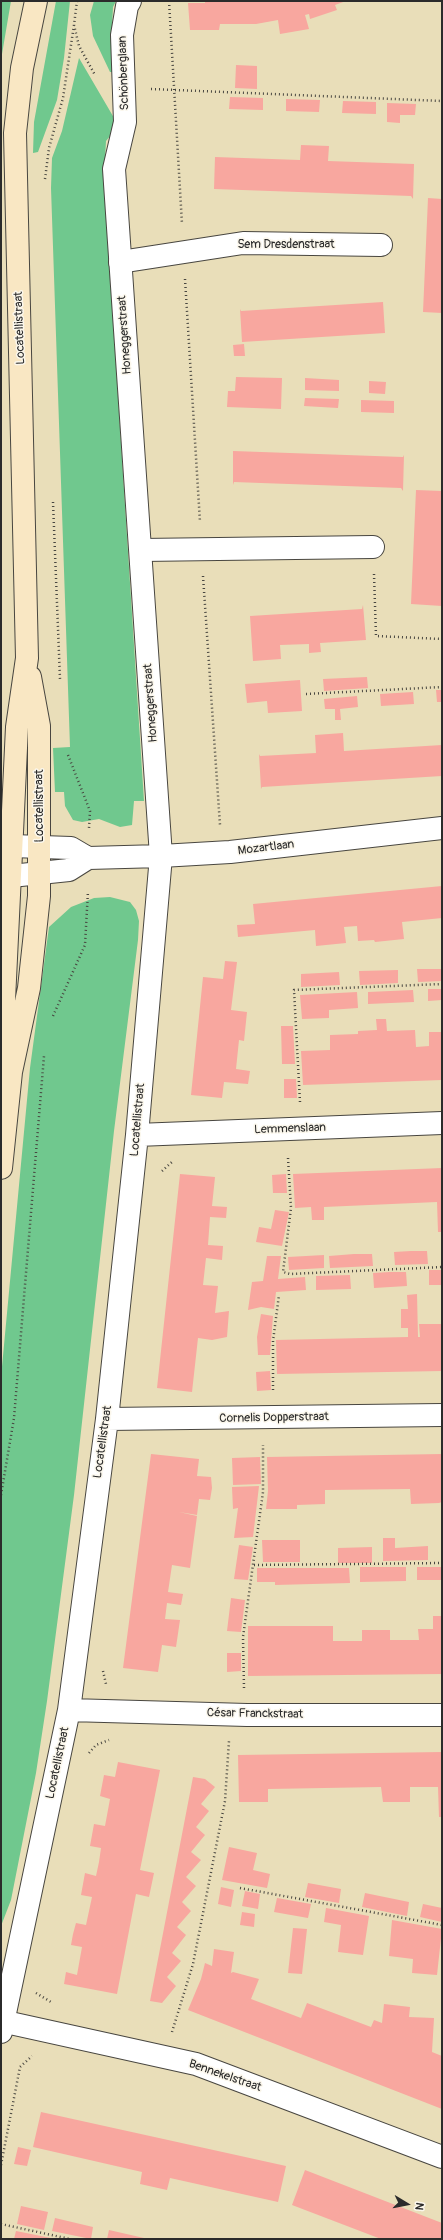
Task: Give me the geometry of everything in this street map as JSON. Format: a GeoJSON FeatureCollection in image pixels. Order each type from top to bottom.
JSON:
{"type":"FeatureCollection","features":[{"type":"Feature","properties":{"kind":"main road","name":"Locatellistraat"},"geometry":{"type":"LineString","coordinates":[[1,1168],[10,1072],[30,988],[40,875],[39,726],[27,658],[15,134],[22,68],[36,1]]}},
{"type":"Feature","properties":{"kind":"main road","name":"Locatellistraat"},"geometry":{"type":"LineString","coordinates":[[10,1072],[4,1000],[17,727],[27,658]]}},
{"type":"Feature","properties":{"kind":"street","name":"Schönberglaan"},"geometry":{"type":"LineString","coordinates":[[125,122],[122,35],[127,6],[130,1]]}},
{"type":"Feature","properties":{"kind":"street","name":"Honeggerstraat"},"geometry":{"type":"LineString","coordinates":[[125,122],[114,170],[161,856]]}},
{"type":"Feature","properties":{"kind":"street","name":"Sem Dresdenstraat"},"geometry":{"type":"LineString","coordinates":[[120,262],[243,244],[381,245]]}},
{"type":"Feature","properties":{"kind":"street"},"geometry":{"type":"LineString","coordinates":[[140,550],[201,548],[373,547]]}},
{"type":"Feature","properties":{"kind":"street","name":"Mozartlaan"},"geometry":{"type":"LineString","coordinates":[[88,858],[230,852],[442,828]]}},
{"type":"Feature","properties":{"kind":"street"},"geometry":{"type":"LineString","coordinates":[[11,876],[40,875],[69,870],[88,858],[71,848],[12,846]]}},
{"type":"Feature","properties":{"kind":"street","name":"Locatellistraat"},"geometry":{"type":"LineString","coordinates":[[2,2025],[69,1710],[107,1419],[137,1135],[161,856]]}},
{"type":"Feature","properties":{"kind":"street","name":"Lemmenslaan"},"geometry":{"type":"LineString","coordinates":[[137,1135],[442,1123]]}},
{"type":"Feature","properties":{"kind":"street","name":"Cornelis Dopperstraat"},"geometry":{"type":"LineString","coordinates":[[107,1419],[442,1416]]}},
{"type":"Feature","properties":{"kind":"street","name":"César Franckstraat"},"geometry":{"type":"LineString","coordinates":[[69,1710],[247,1715],[442,1715]]}},
{"type":"Feature","properties":{"kind":"street","name":"Bennekelstraat"},"geometry":{"type":"LineString","coordinates":[[2,2025],[53,2033],[196,2064],[442,2157]]}},
{"type":"Feature","properties":{"kind":"path"},"geometry":{"type":"LineString","coordinates":[[77,1],[74,25],[79,46],[98,79]]}},
{"type":"Feature","properties":{"kind":"path"},"geometry":{"type":"LineString","coordinates":[[169,1],[201,548],[220,831]]}},
{"type":"Feature","properties":{"kind":"path"},"geometry":{"type":"LineString","coordinates":[[124,87],[175,91],[442,101]]}},
{"type":"Feature","properties":{"kind":"path"},"geometry":{"type":"LineString","coordinates":[[373,547],[376,636],[442,639]]}},
{"type":"Feature","properties":{"kind":"path"},"geometry":{"type":"LineString","coordinates":[[306,694],[442,687]]}},
{"type":"Feature","properties":{"kind":"path"},"geometry":{"type":"LineString","coordinates":[[300,1104],[294,990],[442,984]]}},
{"type":"Feature","properties":{"kind":"path"},"geometry":{"type":"LineString","coordinates":[[288,1158],[291,1208],[283,1272],[290,1274],[442,1267]]}},
{"type":"Feature","properties":{"kind":"path"},"geometry":{"type":"LineString","coordinates":[[160,1172],[172,1162]]}},
{"type":"Feature","properties":{"kind":"path"},"geometry":{"type":"LineString","coordinates":[[273,1396],[273,1341],[279,1295]]}},
{"type":"Feature","properties":{"kind":"path"},"geometry":{"type":"LineString","coordinates":[[163,2057],[193,1964],[225,1801],[229,1737],[247,1736],[242,1637],[254,1565],[263,1492],[263,1441]]}},
{"type":"Feature","properties":{"kind":"path"},"geometry":{"type":"LineString","coordinates":[[254,1565],[442,1563]]}},
{"type":"Feature","properties":{"kind":"path"},"geometry":{"type":"LineString","coordinates":[[102,1664],[105,1682],[109,1686]]}},
{"type":"Feature","properties":{"kind":"path"},"geometry":{"type":"LineString","coordinates":[[88,1755],[96,1745],[114,1738]]}},
{"type":"Feature","properties":{"kind":"path"},"geometry":{"type":"LineString","coordinates":[[240,1888],[442,1926]]}},
{"type":"Feature","properties":{"kind":"path"},"geometry":{"type":"LineString","coordinates":[[1,2166],[20,2067],[33,2054],[50,2052],[53,2033]]}},
{"type":"Feature","properties":{"kind":"path"},"geometry":{"type":"LineString","coordinates":[[1,2224],[70,2239]]}},
{"type":"Feature","properties":{"kind":"green space"},"geometry":{"type":"Polygon","coordinates":[[[1,1],[11,1],[1,60],[1,1]]]}},
{"type":"Feature","properties":{"kind":"green space"},"geometry":{"type":"Polygon","coordinates":[[[56,1],[70,1],[64,58],[57,100],[38,152],[33,153],[34,122],[56,1]]]}},
{"type":"Feature","properties":{"kind":"green space"},"geometry":{"type":"Polygon","coordinates":[[[94,1],[116,1],[113,7],[112,27],[113,72],[110,72],[93,36],[90,15],[94,1]]]}},
{"type":"Feature","properties":{"kind":"green space"},"geometry":{"type":"Polygon","coordinates":[[[79,58],[117,123],[115,130],[106,141],[104,178],[144,801],[134,801],[132,825],[120,827],[99,819],[82,822],[73,820],[65,806],[64,792],[55,792],[53,748],[70,747],[51,188],[52,158],[62,131],[79,58]]]}},
{"type":"Feature","properties":{"kind":"green space"},"geometry":{"type":"Polygon","coordinates":[[[110,897],[130,902],[136,910],[139,921],[138,940],[114,1131],[74,1495],[47,1701],[36,1773],[11,1900],[1,1926],[1,1377],[30,1068],[49,927],[71,907],[94,898],[110,897]]]}},
{"type":"Feature","properties":{"kind":"building"},"geometry":{"type":"Polygon","coordinates":[[[205,1],[346,1],[335,5],[337,10],[310,19],[309,14],[305,15],[309,29],[280,34],[278,20],[256,24],[220,24],[219,30],[190,30],[188,3],[205,3],[205,1]]]}},
{"type":"Feature","properties":{"kind":"building"},"geometry":{"type":"Polygon","coordinates":[[[236,65],[257,66],[257,89],[235,88],[236,65]]]}},
{"type":"Feature","properties":{"kind":"building"},"geometry":{"type":"Polygon","coordinates":[[[230,97],[263,98],[263,110],[229,109],[230,97]]]}},
{"type":"Feature","properties":{"kind":"building"},"geometry":{"type":"Polygon","coordinates":[[[286,99],[320,100],[319,112],[286,111],[286,99]]]}},
{"type":"Feature","properties":{"kind":"building"},"geometry":{"type":"Polygon","coordinates":[[[343,101],[376,102],[376,114],[342,113],[343,101]]]}},
{"type":"Feature","properties":{"kind":"building"},"geometry":{"type":"Polygon","coordinates":[[[387,103],[416,104],[415,115],[400,115],[400,123],[387,122],[387,103]]]}},
{"type":"Feature","properties":{"kind":"building"},"geometry":{"type":"Polygon","coordinates":[[[301,145],[329,146],[328,161],[414,164],[413,199],[411,196],[214,189],[215,157],[300,160],[301,145]]]}},
{"type":"Feature","properties":{"kind":"building"},"geometry":{"type":"Polygon","coordinates":[[[428,198],[442,199],[442,313],[423,312],[428,198]]]}},
{"type":"Feature","properties":{"kind":"building"},"geometry":{"type":"Polygon","coordinates":[[[383,302],[385,333],[242,342],[240,309],[241,311],[383,302]]]}},
{"type":"Feature","properties":{"kind":"building"},"geometry":{"type":"Polygon","coordinates":[[[244,344],[245,356],[234,356],[233,345],[244,344]]]}},
{"type":"Feature","properties":{"kind":"building"},"geometry":{"type":"Polygon","coordinates":[[[236,377],[282,378],[281,409],[227,407],[228,391],[235,391],[236,377]]]}},
{"type":"Feature","properties":{"kind":"building"},"geometry":{"type":"Polygon","coordinates":[[[305,378],[339,380],[339,391],[305,390],[305,378]]]}},
{"type":"Feature","properties":{"kind":"building"},"geometry":{"type":"Polygon","coordinates":[[[369,381],[386,382],[385,394],[369,393],[369,381]]]}},
{"type":"Feature","properties":{"kind":"building"},"geometry":{"type":"Polygon","coordinates":[[[305,398],[339,399],[338,408],[304,406],[305,398]]]}},
{"type":"Feature","properties":{"kind":"building"},"geometry":{"type":"Polygon","coordinates":[[[361,400],[394,401],[394,413],[361,412],[361,400]]]}},
{"type":"Feature","properties":{"kind":"building"},"geometry":{"type":"Polygon","coordinates":[[[233,451],[403,457],[404,455],[403,491],[401,488],[234,482],[233,485],[233,451]]]}},
{"type":"Feature","properties":{"kind":"building"},"geometry":{"type":"Polygon","coordinates":[[[416,490],[442,491],[442,606],[411,604],[416,490]]]}},
{"type":"Feature","properties":{"kind":"building"},"geometry":{"type":"Polygon","coordinates":[[[363,605],[366,640],[320,643],[321,652],[309,653],[309,644],[280,645],[281,659],[253,661],[250,616],[362,609],[363,605]]]}},
{"type":"Feature","properties":{"kind":"building"},"geometry":{"type":"Polygon","coordinates":[[[367,677],[368,688],[324,691],[323,679],[367,677]]]}},
{"type":"Feature","properties":{"kind":"building"},"geometry":{"type":"Polygon","coordinates":[[[300,680],[302,711],[268,713],[267,701],[247,703],[245,684],[300,680]]]}},
{"type":"Feature","properties":{"kind":"building"},"geometry":{"type":"Polygon","coordinates":[[[436,690],[442,690],[442,702],[437,702],[436,690]]]}},
{"type":"Feature","properties":{"kind":"building"},"geometry":{"type":"Polygon","coordinates":[[[413,692],[414,704],[381,706],[380,694],[413,692]]]}},
{"type":"Feature","properties":{"kind":"building"},"geometry":{"type":"Polygon","coordinates":[[[357,696],[358,707],[340,709],[341,720],[335,720],[335,709],[325,709],[324,699],[357,696]]]}},
{"type":"Feature","properties":{"kind":"building"},"geometry":{"type":"Polygon","coordinates":[[[343,733],[344,751],[442,745],[442,776],[262,787],[261,789],[259,754],[260,756],[316,753],[315,735],[343,733]]]}},
{"type":"Feature","properties":{"kind":"building"},"geometry":{"type":"Polygon","coordinates":[[[442,886],[442,918],[402,922],[404,939],[375,942],[374,940],[358,941],[357,926],[344,927],[346,943],[316,946],[315,930],[238,937],[237,925],[255,924],[253,904],[442,886]]]}},
{"type":"Feature","properties":{"kind":"building"},"geometry":{"type":"Polygon","coordinates":[[[225,961],[237,962],[231,1010],[247,1012],[244,1041],[239,1040],[236,1069],[250,1071],[248,1084],[224,1082],[222,1098],[191,1095],[203,977],[223,979],[225,961]]]}},
{"type":"Feature","properties":{"kind":"building"},"geometry":{"type":"Polygon","coordinates":[[[417,969],[442,969],[442,981],[418,982],[417,969]]]}},
{"type":"Feature","properties":{"kind":"building"},"geometry":{"type":"Polygon","coordinates":[[[398,970],[398,983],[360,985],[359,971],[398,970]]]}},
{"type":"Feature","properties":{"kind":"building"},"geometry":{"type":"Polygon","coordinates":[[[339,972],[340,985],[301,987],[301,974],[339,972]]]}},
{"type":"Feature","properties":{"kind":"building"},"geometry":{"type":"Polygon","coordinates":[[[428,989],[442,989],[442,1000],[428,1001],[428,989]]]}},
{"type":"Feature","properties":{"kind":"building"},"geometry":{"type":"Polygon","coordinates":[[[413,990],[414,1002],[368,1004],[368,992],[413,990]]]}},
{"type":"Feature","properties":{"kind":"building"},"geometry":{"type":"Polygon","coordinates":[[[357,992],[358,1008],[329,1010],[329,1018],[302,1019],[300,995],[357,992]]]}},
{"type":"Feature","properties":{"kind":"building"},"geometry":{"type":"Polygon","coordinates":[[[376,1019],[386,1019],[387,1031],[415,1030],[416,1047],[429,1046],[429,1032],[442,1032],[442,1080],[303,1085],[301,1051],[330,1050],[330,1035],[358,1034],[358,1031],[377,1030],[376,1019]]]}},
{"type":"Feature","properties":{"kind":"building"},"geometry":{"type":"Polygon","coordinates":[[[281,1026],[293,1026],[295,1064],[282,1064],[281,1026]]]}},
{"type":"Feature","properties":{"kind":"building"},"geometry":{"type":"Polygon","coordinates":[[[284,1079],[296,1079],[297,1098],[284,1098],[284,1079]]]}},
{"type":"Feature","properties":{"kind":"building"},"geometry":{"type":"Polygon","coordinates":[[[442,1168],[442,1232],[438,1232],[437,1202],[324,1207],[324,1220],[312,1220],[311,1207],[295,1208],[293,1174],[442,1168]]]}},
{"type":"Feature","properties":{"kind":"building"},"geometry":{"type":"Polygon","coordinates":[[[180,1174],[215,1177],[212,1206],[227,1207],[226,1218],[210,1217],[208,1245],[223,1246],[222,1260],[206,1258],[203,1285],[218,1286],[215,1313],[229,1311],[227,1337],[212,1340],[198,1338],[192,1392],[157,1388],[180,1174]]]}},
{"type":"Feature","properties":{"kind":"building"},"geometry":{"type":"Polygon","coordinates":[[[286,1174],[287,1193],[273,1193],[272,1175],[286,1174]]]}},
{"type":"Feature","properties":{"kind":"building"},"geometry":{"type":"Polygon","coordinates":[[[275,1210],[289,1212],[282,1246],[256,1242],[259,1227],[271,1229],[275,1210]]]}},
{"type":"Feature","properties":{"kind":"building"},"geometry":{"type":"Polygon","coordinates":[[[427,1251],[428,1264],[395,1265],[394,1252],[427,1251]]]}},
{"type":"Feature","properties":{"kind":"building"},"geometry":{"type":"Polygon","coordinates":[[[372,1254],[373,1266],[330,1268],[329,1256],[372,1254]]]}},
{"type":"Feature","properties":{"kind":"building"},"geometry":{"type":"Polygon","coordinates":[[[324,1255],[324,1268],[289,1270],[288,1257],[324,1255]]]}},
{"type":"Feature","properties":{"kind":"building"},"geometry":{"type":"Polygon","coordinates":[[[267,1256],[281,1256],[278,1279],[305,1277],[306,1290],[276,1292],[274,1309],[261,1307],[248,1310],[252,1282],[263,1281],[267,1256]]]}},
{"type":"Feature","properties":{"kind":"building"},"geometry":{"type":"Polygon","coordinates":[[[429,1270],[442,1270],[442,1285],[429,1285],[429,1270]]]}},
{"type":"Feature","properties":{"kind":"building"},"geometry":{"type":"Polygon","coordinates":[[[406,1272],[407,1286],[374,1288],[373,1273],[406,1272]]]}},
{"type":"Feature","properties":{"kind":"building"},"geometry":{"type":"Polygon","coordinates":[[[350,1275],[351,1289],[316,1290],[316,1276],[350,1275]]]}},
{"type":"Feature","properties":{"kind":"building"},"geometry":{"type":"Polygon","coordinates":[[[417,1294],[418,1337],[420,1337],[419,1324],[442,1324],[442,1371],[277,1374],[276,1340],[408,1337],[408,1328],[401,1328],[401,1309],[408,1309],[407,1295],[417,1294]]]}},
{"type":"Feature","properties":{"kind":"building"},"geometry":{"type":"Polygon","coordinates":[[[261,1314],[273,1316],[270,1355],[258,1355],[257,1337],[261,1314]]]}},
{"type":"Feature","properties":{"kind":"building"},"geometry":{"type":"Polygon","coordinates":[[[270,1371],[271,1390],[257,1391],[256,1372],[270,1371]]]}},
{"type":"Feature","properties":{"kind":"building"},"geometry":{"type":"Polygon","coordinates":[[[151,1454],[199,1459],[197,1476],[211,1477],[212,1488],[210,1500],[199,1499],[197,1515],[179,1512],[197,1516],[190,1568],[172,1565],[168,1592],[183,1594],[181,1605],[167,1603],[165,1619],[180,1620],[176,1647],[162,1645],[158,1672],[123,1668],[151,1454]]]}},
{"type":"Feature","properties":{"kind":"building"},"geometry":{"type":"Polygon","coordinates":[[[442,1454],[442,1502],[439,1503],[411,1504],[410,1489],[325,1490],[325,1504],[297,1505],[297,1509],[266,1509],[268,1491],[267,1457],[442,1454]]]}},
{"type":"Feature","properties":{"kind":"building"},"geometry":{"type":"Polygon","coordinates":[[[260,1457],[261,1484],[233,1485],[232,1458],[260,1457]]]}},
{"type":"Feature","properties":{"kind":"building"},"geometry":{"type":"Polygon","coordinates":[[[259,1486],[253,1537],[234,1538],[238,1508],[233,1509],[232,1487],[259,1486]]]}},
{"type":"Feature","properties":{"kind":"building"},"geometry":{"type":"Polygon","coordinates":[[[383,1538],[395,1538],[395,1548],[428,1546],[428,1560],[383,1561],[383,1538]]]}},
{"type":"Feature","properties":{"kind":"building"},"geometry":{"type":"Polygon","coordinates":[[[262,1540],[300,1540],[300,1562],[263,1562],[262,1540]]]}},
{"type":"Feature","properties":{"kind":"building"},"geometry":{"type":"Polygon","coordinates":[[[239,1545],[253,1547],[248,1580],[234,1579],[239,1545]]]}},
{"type":"Feature","properties":{"kind":"building"},"geometry":{"type":"Polygon","coordinates":[[[372,1547],[372,1563],[338,1563],[338,1548],[372,1547]]]}},
{"type":"Feature","properties":{"kind":"building"},"geometry":{"type":"Polygon","coordinates":[[[360,1567],[406,1567],[406,1581],[360,1582],[360,1567]]]}},
{"type":"Feature","properties":{"kind":"building"},"geometry":{"type":"Polygon","coordinates":[[[417,1567],[442,1567],[442,1580],[417,1580],[417,1567]]]}},
{"type":"Feature","properties":{"kind":"building"},"geometry":{"type":"Polygon","coordinates":[[[257,1568],[349,1568],[350,1583],[275,1585],[275,1582],[257,1582],[257,1568]]]}},
{"type":"Feature","properties":{"kind":"building"},"geometry":{"type":"Polygon","coordinates":[[[231,1598],[245,1600],[241,1632],[227,1631],[231,1598]]]}},
{"type":"Feature","properties":{"kind":"building"},"geometry":{"type":"Polygon","coordinates":[[[433,1616],[442,1616],[442,1674],[248,1676],[248,1626],[333,1626],[333,1641],[362,1641],[362,1630],[390,1630],[390,1640],[419,1640],[418,1629],[433,1629],[433,1616]]]}},
{"type":"Feature","properties":{"kind":"building"},"geometry":{"type":"Polygon","coordinates":[[[227,1653],[241,1653],[241,1671],[227,1672],[227,1653]]]}},
{"type":"Feature","properties":{"kind":"building"},"geometry":{"type":"Polygon","coordinates":[[[442,1752],[442,1817],[439,1817],[438,1787],[410,1787],[410,1802],[383,1802],[381,1787],[268,1789],[268,1802],[239,1802],[238,1755],[442,1752]]]}},
{"type":"Feature","properties":{"kind":"building"},"geometry":{"type":"Polygon","coordinates":[[[118,1762],[160,1770],[140,1870],[154,1873],[149,1897],[136,1894],[117,1994],[64,1984],[66,1972],[77,1975],[82,1947],[71,1945],[73,1934],[76,1923],[86,1925],[92,1897],[81,1895],[85,1873],[96,1876],[99,1862],[101,1848],[90,1846],[94,1824],[105,1826],[110,1799],[100,1796],[104,1775],[115,1777],[118,1762]]]}},
{"type":"Feature","properties":{"kind":"building"},"geometry":{"type":"Polygon","coordinates":[[[193,1777],[205,1779],[215,1787],[201,1804],[209,1811],[196,1827],[205,1835],[191,1852],[201,1860],[186,1877],[196,1886],[182,1902],[191,1911],[177,1927],[186,1935],[172,1953],[181,1961],[167,1977],[176,1986],[162,2003],[150,2001],[193,1777]]]}},
{"type":"Feature","properties":{"kind":"building"},"geometry":{"type":"Polygon","coordinates":[[[229,1847],[257,1853],[253,1870],[270,1874],[267,1888],[222,1880],[229,1847]]]}},
{"type":"Feature","properties":{"kind":"building"},"geometry":{"type":"Polygon","coordinates":[[[308,1883],[341,1889],[339,1903],[305,1897],[308,1883]]]}},
{"type":"Feature","properties":{"kind":"building"},"geometry":{"type":"Polygon","coordinates":[[[221,1887],[234,1890],[231,1907],[218,1904],[221,1887]]]}},
{"type":"Feature","properties":{"kind":"building"},"geometry":{"type":"Polygon","coordinates":[[[245,1891],[260,1894],[258,1909],[242,1906],[245,1891]]]}},
{"type":"Feature","properties":{"kind":"building"},"geometry":{"type":"Polygon","coordinates":[[[365,1893],[409,1902],[407,1916],[362,1907],[365,1893]]]}},
{"type":"Feature","properties":{"kind":"building"},"geometry":{"type":"Polygon","coordinates":[[[277,1898],[311,1904],[308,1918],[274,1912],[277,1898]]]}},
{"type":"Feature","properties":{"kind":"building"},"geometry":{"type":"Polygon","coordinates":[[[423,1904],[442,1908],[442,1922],[420,1917],[423,1904]]]}},
{"type":"Feature","properties":{"kind":"building"},"geometry":{"type":"Polygon","coordinates":[[[326,1908],[369,1916],[363,1955],[338,1952],[341,1925],[324,1922],[326,1908]]]}},
{"type":"Feature","properties":{"kind":"building"},"geometry":{"type":"Polygon","coordinates":[[[242,1912],[255,1914],[254,1927],[240,1925],[242,1912]]]}},
{"type":"Feature","properties":{"kind":"building"},"geometry":{"type":"Polygon","coordinates":[[[392,1920],[442,1929],[437,1975],[412,1973],[413,1959],[389,1956],[392,1920]]]}},
{"type":"Feature","properties":{"kind":"building"},"geometry":{"type":"Polygon","coordinates":[[[293,1928],[307,1929],[302,1974],[288,1973],[293,1928]]]}},
{"type":"Feature","properties":{"kind":"building"},"geometry":{"type":"Polygon","coordinates":[[[214,1949],[234,1952],[231,1973],[233,1972],[259,1979],[251,1999],[301,2018],[307,2003],[371,2027],[374,2020],[382,2023],[384,2004],[410,2007],[409,2017],[434,2018],[432,2052],[442,2056],[442,2109],[188,2010],[201,1979],[205,1963],[212,1966],[214,1949]]]}},
{"type":"Feature","properties":{"kind":"building"},"geometry":{"type":"Polygon","coordinates":[[[41,2112],[286,2166],[278,2202],[170,2178],[167,2190],[140,2184],[142,2172],[33,2147],[41,2112]]]}},
{"type":"Feature","properties":{"kind":"building"},"geometry":{"type":"Polygon","coordinates":[[[18,2147],[31,2150],[27,2166],[14,2164],[18,2147]]]}},
{"type":"Feature","properties":{"kind":"building"},"geometry":{"type":"Polygon","coordinates":[[[305,2170],[442,2223],[442,2239],[381,2239],[292,2205],[305,2170]]]}},
{"type":"Feature","properties":{"kind":"building"},"geometry":{"type":"Polygon","coordinates":[[[21,2206],[48,2212],[44,2230],[17,2224],[21,2206]]]}},
{"type":"Feature","properties":{"kind":"building"},"geometry":{"type":"Polygon","coordinates":[[[55,2218],[93,2227],[91,2239],[52,2231],[55,2218]]]}},
{"type":"Feature","properties":{"kind":"building"},"geometry":{"type":"Polygon","coordinates":[[[109,2230],[144,2238],[144,2239],[107,2239],[109,2230]]]}},
{"type":"Feature","properties":{"kind":"building"},"geometry":{"type":"Polygon","coordinates":[[[16,2231],[51,2238],[51,2239],[14,2239],[16,2231]]]}}]}
